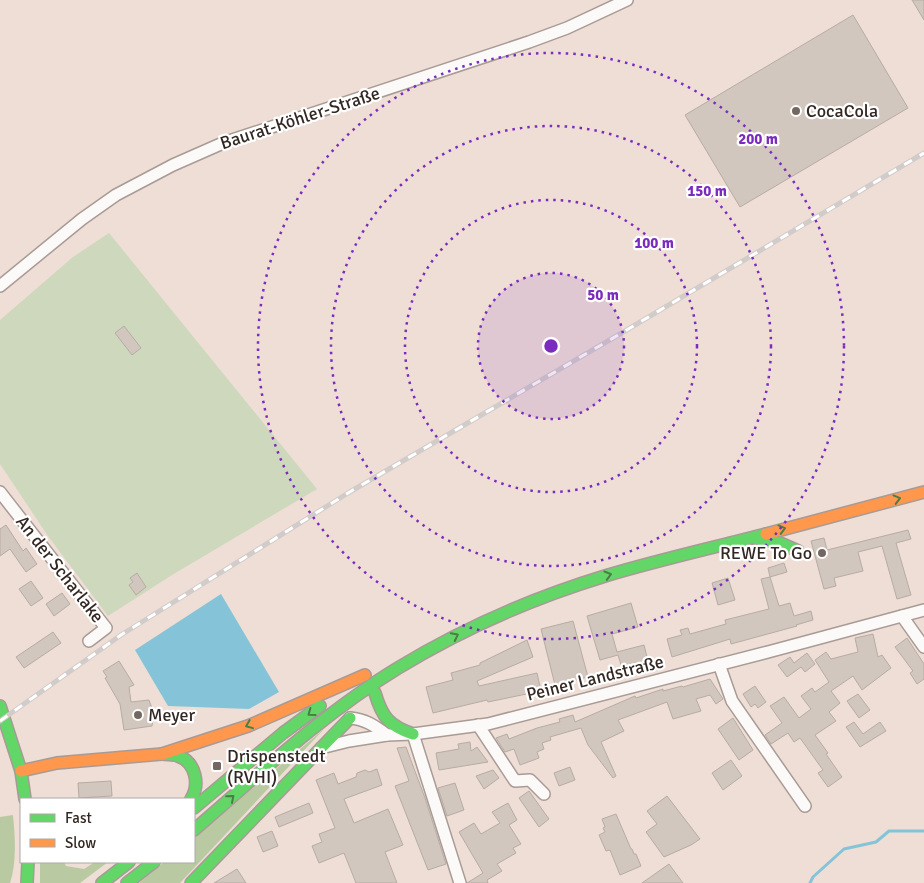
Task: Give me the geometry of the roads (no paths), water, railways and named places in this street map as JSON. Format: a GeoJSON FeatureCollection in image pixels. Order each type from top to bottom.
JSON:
{"type":"FeatureCollection","features":[{"type":"Feature","properties":{"kind":"main road"},"geometry":{"type":"LineString","coordinates":[[195,829],[321,723],[368,687],[412,659],[456,635],[505,612],[562,590],[606,576],[752,537],[924,480]]}},
{"type":"Feature","properties":{"kind":"main road"},"geometry":{"type":"LineString","coordinates":[[852,505],[924,492]]}},
{"type":"Feature","properties":{"kind":"main road"},"geometry":{"type":"LineString","coordinates":[[840,527],[852,505]]}},
{"type":"Feature","properties":{"kind":"main road"},"geometry":{"type":"LineString","coordinates":[[752,537],[780,544],[798,552]]}},
{"type":"Feature","properties":{"kind":"main road"},"geometry":{"type":"LineString","coordinates":[[536,588],[608,564],[701,538]]}},
{"type":"Feature","properties":{"kind":"main road"},"geometry":{"type":"LineString","coordinates":[[195,807],[283,733],[373,670],[414,645]]}},
{"type":"Feature","properties":{"kind":"main road"},"geometry":{"type":"LineString","coordinates":[[191,883],[375,692],[412,659]]}},
{"type":"Feature","properties":{"kind":"main road"},"geometry":{"type":"LineString","coordinates":[[162,754],[230,733],[294,707],[373,670]]}},
{"type":"Feature","properties":{"kind":"main road"},"geometry":{"type":"LineString","coordinates":[[375,692],[384,717],[392,726],[413,734]]}},
{"type":"Feature","properties":{"kind":"main road"},"geometry":{"type":"LineString","coordinates":[[0,706],[21,771],[25,798]]}},
{"type":"Feature","properties":{"kind":"main road"},"geometry":{"type":"LineString","coordinates":[[21,771],[57,763],[162,754],[179,756],[190,764],[196,776],[197,784],[192,798]]}},
{"type":"Feature","properties":{"kind":"main road"},"geometry":{"type":"LineString","coordinates":[[27,883],[28,863]]}},
{"type":"Feature","properties":{"kind":"main road"},"geometry":{"type":"LineString","coordinates":[[102,883],[128,863]]}},
{"type":"Feature","properties":{"kind":"main road"},"geometry":{"type":"LineString","coordinates":[[127,883],[153,863]]}},
{"type":"Feature","properties":{"kind":"street","name":"Baurat-Köhler-Straße"},"geometry":{"type":"LineString","coordinates":[[0,286],[82,219],[124,190],[173,165],[223,143],[529,42],[567,28],[627,0]]}},
{"type":"Feature","properties":{"kind":"street","name":"An der Scharlake"},"geometry":{"type":"LineString","coordinates":[[0,492],[106,628],[89,641]]}},
{"type":"Feature","properties":{"kind":"street","name":"Peiner Landstraße"},"geometry":{"type":"LineString","coordinates":[[319,749],[387,734],[413,734],[478,725],[924,610]]}},
{"type":"Feature","properties":{"kind":"street"},"geometry":{"type":"LineString","coordinates":[[902,616],[924,647]]}},
{"type":"Feature","properties":{"kind":"street"},"geometry":{"type":"LineString","coordinates":[[719,664],[732,701],[806,806]]}},
{"type":"Feature","properties":{"kind":"street"},"geometry":{"type":"LineString","coordinates":[[350,718],[370,723],[387,734]]}},
{"type":"Feature","properties":{"kind":"street"},"geometry":{"type":"LineString","coordinates":[[478,725],[515,780],[530,780],[544,794]]}},
{"type":"Feature","properties":{"kind":"street"},"geometry":{"type":"LineString","coordinates":[[413,734],[460,883]]}},
{"type":"Feature","properties":{"kind":"water"},"geometry":{"type":"Polygon","coordinates":[[[221,594],[279,692],[249,709],[168,706],[135,650],[221,594]]]}},
{"type":"Feature","properties":{"kind":"waterway"},"geometry":{"type":"LineString","coordinates":[[810,883],[813,877],[844,849],[876,842],[889,831],[924,831]]}},
{"type":"Feature","properties":{"kind":"railway"},"geometry":{"type":"LineString","coordinates":[[0,721],[121,635],[348,493],[924,153]]}},
{"type":"Feature","properties":{"kind":"place","name":"CocaCola"},"geometry":{"type":"Point","coordinates":[796,111]}},
{"type":"Feature","properties":{"kind":"place","name":"REWE To Go"},"geometry":{"type":"Point","coordinates":[822,553]}},
{"type":"Feature","properties":{"kind":"place","name":"Meyer"},"geometry":{"type":"Point","coordinates":[138,715]}},
{"type":"Feature","properties":{"kind":"place","name":"Drispenstedt (RVHI)"},"geometry":{"type":"Point","coordinates":[217,766]}}]}
